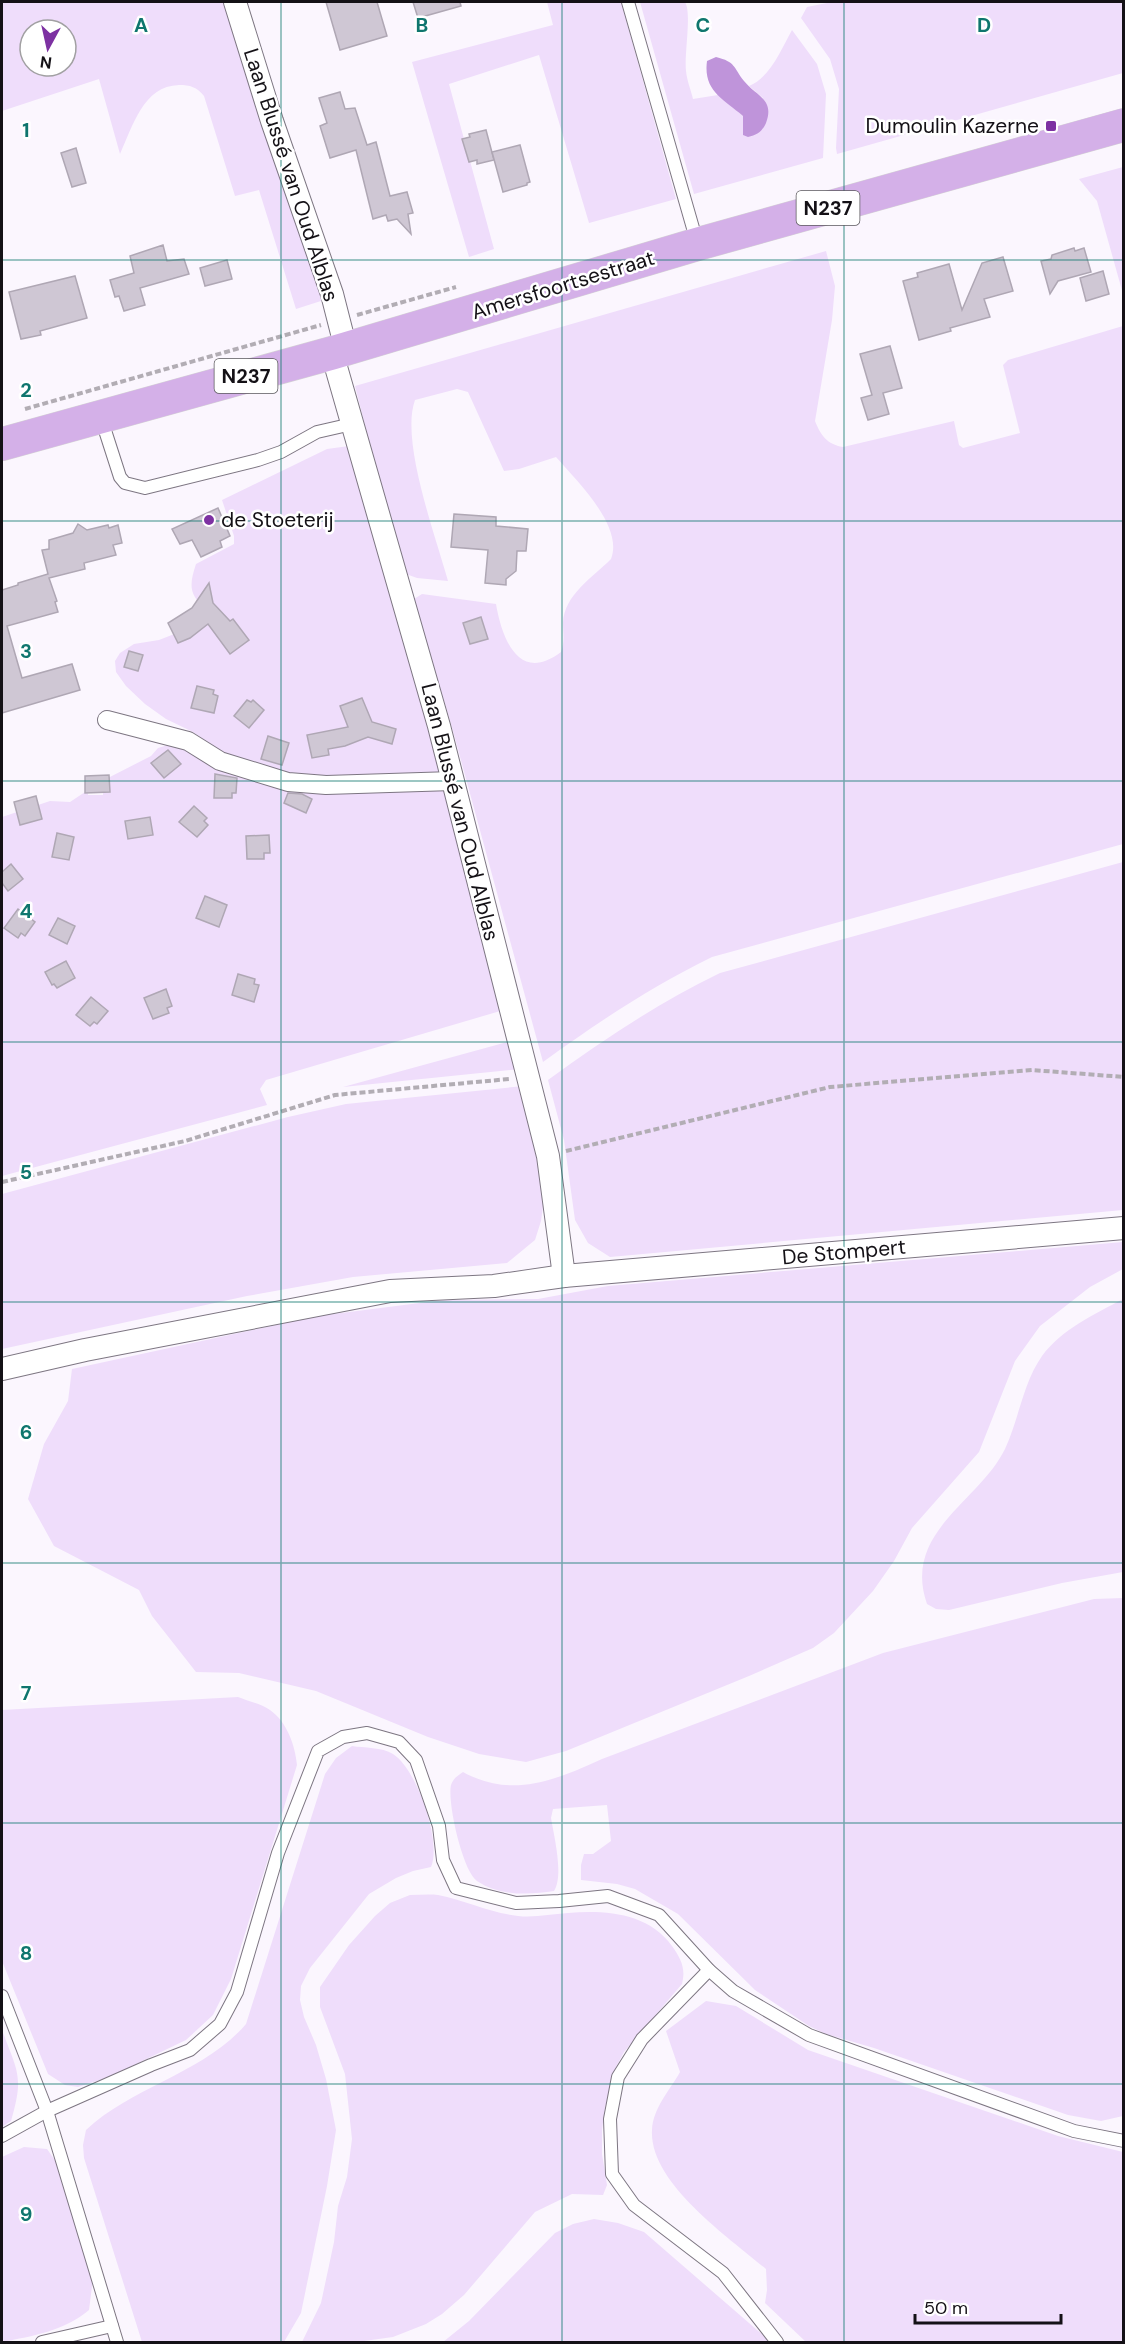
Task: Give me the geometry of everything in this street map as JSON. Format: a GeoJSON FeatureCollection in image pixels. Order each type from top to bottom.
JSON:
{"type":"FeatureCollection","features":[{"type":"Feature","properties":{"kind":"main road","name":"Amersfoortsestraat"},"geometry":{"type":"LineString","coordinates":[[2,444],[339,351],[698,244],[1124,125]]}},
{"type":"Feature","properties":{"kind":"street","name":"Laan Blussé van Oud Alblas"},"geometry":{"type":"LineString","coordinates":[[235,2],[272,121],[332,294],[352,424],[439,726],[548,1156],[564,1276]]}},
{"type":"Feature","properties":{"kind":"street"},"geometry":{"type":"LineString","coordinates":[[107,720],[188,741],[220,761],[288,782],[327,785],[453,781]]}},
{"type":"Feature","properties":{"kind":"street","name":"De Stompert"},"geometry":{"type":"LineString","coordinates":[[2,1368],[390,1291],[494,1286],[564,1276],[1124,1228]]}},
{"type":"Feature","properties":{"kind":"lane"},"geometry":{"type":"LineString","coordinates":[[627,2],[698,244]]}},
{"type":"Feature","properties":{"kind":"lane"},"geometry":{"type":"LineString","coordinates":[[100,416],[120,477],[125,483],[145,488],[258,460],[280,452],[317,432],[352,424]]}},
{"type":"Feature","properties":{"kind":"lane"},"geometry":{"type":"LineString","coordinates":[[2,2136],[47,2111],[190,2050],[220,2024],[237,1992],[278,1853],[318,1751],[343,1737],[367,1733],[399,1742],[416,1760],[439,1826],[443,1860],[456,1888],[516,1903],[608,1896],[659,1915],[709,1970],[734,1991],[809,2035],[1074,2131],[1124,2141]]}},
{"type":"Feature","properties":{"kind":"lane"},"geometry":{"type":"LineString","coordinates":[[709,1970],[642,2039],[618,2077],[610,2119],[612,2174],[634,2205],[723,2272],[777,2343]]}},
{"type":"Feature","properties":{"kind":"lane"},"geometry":{"type":"LineString","coordinates":[[2,1996],[47,2111],[117,2343]]}},
{"type":"Feature","properties":{"kind":"lane"},"geometry":{"type":"LineString","coordinates":[[42,2343],[112,2326]]}},
{"type":"Feature","properties":{"kind":"path"},"geometry":{"type":"LineString","coordinates":[[548,1156],[830,1087],[1032,1070],[1124,1077]]}},
{"type":"Feature","properties":{"kind":"path"},"geometry":{"type":"LineString","coordinates":[[2,1182],[185,1141],[335,1095],[527,1077]]}},
{"type":"Feature","properties":{"kind":"shaded area"},"geometry":{"type":"Polygon","coordinates":[[[2,2],[230,2],[324,300],[296,309],[259,190],[235,196],[204,96],[201,93],[190,86],[179,85],[156,92],[141,109],[120,154],[99,79],[2,111],[2,2]]]}},
{"type":"Feature","properties":{"kind":"shaded area"},"geometry":{"type":"Polygon","coordinates":[[[547,2],[621,2],[676,199],[589,223],[539,55],[449,84],[494,249],[469,257],[412,62],[553,25],[547,2]]]}},
{"type":"Feature","properties":{"kind":"shaded area"},"geometry":{"type":"Polygon","coordinates":[[[640,2],[685,2],[688,15],[686,71],[693,99],[718,95],[743,116],[743,127],[763,98],[749,86],[769,70],[792,30],[817,64],[826,94],[823,158],[694,194],[640,2]]]}},
{"type":"Feature","properties":{"kind":"shaded area"},"geometry":{"type":"Polygon","coordinates":[[[832,2],[1123,2],[1123,73],[837,154],[839,89],[830,59],[801,18],[807,7],[832,2]]]}},
{"type":"Feature","properties":{"kind":"shaded area"},"geometry":{"type":"Polygon","coordinates":[[[716,57],[731,63],[744,81],[766,103],[768,115],[766,123],[757,134],[748,137],[743,135],[743,116],[711,87],[708,80],[707,61],[716,57]]]}},
{"type":"Feature","properties":{"kind":"shaded area"},"geometry":{"type":"Polygon","coordinates":[[[1124,167],[1123,294],[1097,201],[1079,179],[1124,167]]]}},
{"type":"Feature","properties":{"kind":"shaded area"},"geometry":{"type":"Polygon","coordinates":[[[826,251],[835,286],[832,320],[815,421],[825,439],[837,446],[843,447],[954,421],[959,445],[963,448],[1020,433],[1003,365],[1008,360],[1123,326],[1123,844],[712,957],[625,1006],[543,1062],[453,731],[414,599],[422,594],[496,604],[503,631],[515,653],[524,660],[534,663],[546,661],[561,652],[563,623],[568,604],[581,587],[611,559],[613,546],[611,532],[596,504],[556,457],[519,469],[504,471],[468,392],[457,389],[415,400],[412,418],[412,439],[421,489],[448,581],[417,578],[406,574],[384,501],[355,386],[826,251]]]}},
{"type":"Feature","properties":{"kind":"shaded area"},"geometry":{"type":"Polygon","coordinates":[[[349,446],[443,772],[292,777],[230,757],[193,732],[166,719],[145,704],[126,686],[116,672],[115,661],[120,653],[134,644],[159,640],[182,631],[205,609],[196,599],[192,589],[196,564],[234,544],[234,536],[222,500],[327,449],[349,446]]]}},
{"type":"Feature","properties":{"kind":"shaded area"},"geometry":{"type":"Polygon","coordinates":[[[168,745],[180,746],[239,776],[447,786],[507,1009],[266,1080],[260,1089],[267,1105],[2,1176],[2,817],[50,801],[70,802],[88,790],[88,795],[103,795],[104,780],[151,756],[158,748],[168,745]]]}},
{"type":"Feature","properties":{"kind":"shaded area"},"geometry":{"type":"Polygon","coordinates":[[[1123,862],[1123,1210],[610,1257],[588,1243],[575,1220],[564,1140],[548,1080],[569,1065],[653,1009],[720,973],[1123,862]]]}},
{"type":"Feature","properties":{"kind":"shaded area"},"geometry":{"type":"Polygon","coordinates":[[[515,1040],[521,1069],[343,1087],[515,1040]]]}},
{"type":"Feature","properties":{"kind":"shaded area"},"geometry":{"type":"Polygon","coordinates":[[[524,1086],[546,1185],[541,1221],[535,1240],[507,1263],[353,1277],[247,1296],[2,1349],[2,1194],[288,1117],[346,1104],[524,1086]]]}},
{"type":"Feature","properties":{"kind":"shaded area"},"geometry":{"type":"Polygon","coordinates":[[[1123,1242],[1123,1269],[1090,1287],[1040,1326],[1015,1361],[979,1452],[912,1528],[894,1561],[873,1591],[834,1633],[813,1648],[749,1676],[566,1751],[526,1762],[479,1754],[428,1737],[316,1691],[239,1673],[196,1672],[152,1616],[139,1590],[54,1546],[28,1499],[44,1444],[68,1401],[72,1369],[318,1316],[443,1300],[538,1299],[608,1286],[1123,1242]]]}},
{"type":"Feature","properties":{"kind":"shaded area"},"geometry":{"type":"Polygon","coordinates":[[[1123,1299],[1123,1572],[1062,1583],[949,1610],[936,1609],[927,1604],[922,1579],[925,1557],[934,1537],[947,1519],[993,1468],[1005,1449],[1030,1378],[1042,1356],[1069,1330],[1123,1299]]]}},
{"type":"Feature","properties":{"kind":"shaded area"},"geometry":{"type":"Polygon","coordinates":[[[1123,1598],[1123,2116],[1101,2121],[1068,2115],[874,2048],[826,2034],[809,2026],[755,1990],[678,1914],[635,1889],[617,1884],[581,1880],[584,1854],[593,1854],[611,1841],[607,1805],[553,1809],[551,1818],[558,1866],[557,1884],[554,1891],[524,1894],[504,1892],[477,1881],[466,1865],[457,1836],[450,1794],[453,1781],[463,1772],[481,1780],[499,1784],[516,1785],[551,1779],[883,1653],[1094,1599],[1123,1598]]]}},
{"type":"Feature","properties":{"kind":"shaded area"},"geometry":{"type":"Polygon","coordinates":[[[238,1697],[259,1704],[276,1715],[292,1742],[297,1765],[231,1979],[213,2015],[186,2040],[109,2077],[78,2087],[65,2085],[48,2074],[2,1961],[2,1710],[238,1697]]]}},
{"type":"Feature","properties":{"kind":"shaded area"},"geometry":{"type":"Polygon","coordinates":[[[352,1746],[384,1750],[393,1754],[411,1774],[430,1824],[434,1856],[431,1867],[396,1878],[369,1894],[310,1968],[301,1986],[300,2000],[304,2017],[316,2045],[326,2079],[336,2130],[301,2313],[284,2342],[142,2342],[84,2158],[83,2145],[86,2130],[125,2102],[210,2055],[246,2024],[325,1774],[336,1758],[352,1746]]]}},
{"type":"Feature","properties":{"kind":"shaded area"},"geometry":{"type":"Polygon","coordinates":[[[410,1895],[438,1895],[518,1916],[597,1912],[639,1920],[662,1935],[672,1946],[682,1964],[682,1984],[624,2052],[616,2067],[605,2107],[602,2130],[602,2154],[607,2185],[603,2195],[572,2194],[535,2212],[464,2295],[426,2324],[393,2337],[357,2342],[302,2342],[321,2303],[334,2242],[338,2206],[347,2177],[352,2139],[345,2074],[320,2007],[320,1987],[349,1945],[375,1916],[390,1903],[410,1895]]]}},
{"type":"Feature","properties":{"kind":"shaded area"},"geometry":{"type":"Polygon","coordinates":[[[706,2001],[736,2006],[808,2050],[1058,2136],[1123,2152],[1123,2342],[806,2342],[765,2303],[766,2269],[694,2208],[663,2170],[655,2150],[652,2130],[655,2114],[680,2072],[666,2031],[706,2001]]]}},
{"type":"Feature","properties":{"kind":"shaded area"},"geometry":{"type":"Polygon","coordinates":[[[2,2030],[15,2066],[18,2084],[11,2121],[2,2127],[2,2030]]]}},
{"type":"Feature","properties":{"kind":"shaded area"},"geometry":{"type":"Polygon","coordinates":[[[24,2147],[47,2149],[59,2166],[94,2271],[89,2310],[59,2328],[2,2342],[2,2157],[24,2147]]]}},
{"type":"Feature","properties":{"kind":"shaded area"},"geometry":{"type":"Polygon","coordinates":[[[594,2219],[618,2223],[644,2232],[771,2342],[443,2342],[469,2321],[555,2233],[573,2224],[594,2219]]]}},
{"type":"Feature","properties":{"kind":"building"},"geometry":{"type":"Polygon","coordinates":[[[326,2],[377,2],[387,36],[340,50],[326,2]]]}},
{"type":"Feature","properties":{"kind":"building"},"geometry":{"type":"Polygon","coordinates":[[[413,2],[460,2],[461,6],[418,18],[413,2]]]}},
{"type":"Feature","properties":{"kind":"building"},"geometry":{"type":"Polygon","coordinates":[[[340,92],[345,109],[355,108],[367,145],[376,142],[390,196],[407,192],[413,213],[408,214],[411,234],[397,219],[388,221],[386,215],[373,219],[356,150],[330,158],[320,126],[327,123],[319,98],[340,92]]]}},
{"type":"Feature","properties":{"kind":"building"},"geometry":{"type":"Polygon","coordinates":[[[486,130],[494,160],[477,164],[477,160],[469,162],[462,139],[470,137],[469,134],[486,130]]]}},
{"type":"Feature","properties":{"kind":"building"},"geometry":{"type":"Polygon","coordinates":[[[520,145],[530,182],[503,192],[492,152],[520,145]]]}},
{"type":"Feature","properties":{"kind":"building"},"geometry":{"type":"Polygon","coordinates":[[[76,148],[86,183],[72,187],[61,153],[76,148]]]}},
{"type":"Feature","properties":{"kind":"building"},"geometry":{"type":"Polygon","coordinates":[[[163,245],[167,261],[184,259],[189,274],[140,288],[145,305],[124,311],[119,296],[115,297],[110,280],[134,273],[130,256],[163,245]]]}},
{"type":"Feature","properties":{"kind":"building"},"geometry":{"type":"Polygon","coordinates":[[[1074,248],[1075,251],[1084,248],[1091,272],[1058,281],[1050,294],[1041,261],[1051,259],[1052,255],[1074,248]]]}},
{"type":"Feature","properties":{"kind":"building"},"geometry":{"type":"Polygon","coordinates":[[[1003,257],[1013,291],[984,299],[990,317],[950,328],[951,331],[919,340],[903,281],[918,277],[917,273],[949,264],[962,310],[982,263],[1003,257]]]}},
{"type":"Feature","properties":{"kind":"building"},"geometry":{"type":"Polygon","coordinates":[[[227,260],[232,279],[205,286],[200,268],[227,260]]]}},
{"type":"Feature","properties":{"kind":"building"},"geometry":{"type":"Polygon","coordinates":[[[1103,271],[1109,294],[1086,301],[1080,278],[1103,271]]]}},
{"type":"Feature","properties":{"kind":"building"},"geometry":{"type":"Polygon","coordinates":[[[75,276],[87,318],[40,331],[41,335],[21,339],[9,292],[75,276]]]}},
{"type":"Feature","properties":{"kind":"building"},"geometry":{"type":"Polygon","coordinates":[[[890,346],[902,388],[883,393],[889,414],[868,420],[861,398],[872,395],[860,354],[890,346]]]}},
{"type":"Feature","properties":{"kind":"building"},"geometry":{"type":"Polygon","coordinates":[[[218,508],[230,536],[220,541],[222,547],[201,557],[192,540],[180,544],[172,529],[218,508]]]}},
{"type":"Feature","properties":{"kind":"building"},"geometry":{"type":"Polygon","coordinates":[[[454,514],[496,517],[496,526],[528,529],[526,551],[517,551],[516,571],[506,579],[506,585],[485,583],[488,550],[451,547],[454,514]]]}},
{"type":"Feature","properties":{"kind":"building"},"geometry":{"type":"Polygon","coordinates":[[[78,524],[87,530],[118,525],[122,543],[113,545],[116,555],[84,563],[85,569],[49,578],[57,601],[55,602],[58,612],[7,626],[22,678],[72,664],[80,690],[2,713],[2,590],[48,574],[42,550],[49,549],[49,540],[73,533],[78,524]]]}},
{"type":"Feature","properties":{"kind":"building"},"geometry":{"type":"Polygon","coordinates":[[[209,583],[213,603],[230,621],[233,619],[249,640],[230,654],[208,624],[190,638],[178,643],[168,623],[192,608],[209,583]]]}},
{"type":"Feature","properties":{"kind":"building"},"geometry":{"type":"Polygon","coordinates":[[[481,617],[488,639],[470,644],[463,623],[481,617]]]}},
{"type":"Feature","properties":{"kind":"building"},"geometry":{"type":"Polygon","coordinates":[[[129,651],[143,655],[138,671],[124,667],[129,651]]]}},
{"type":"Feature","properties":{"kind":"building"},"geometry":{"type":"Polygon","coordinates":[[[197,686],[214,690],[213,694],[218,696],[214,713],[191,708],[197,686]]]}},
{"type":"Feature","properties":{"kind":"building"},"geometry":{"type":"Polygon","coordinates":[[[362,698],[372,722],[396,729],[392,744],[368,737],[345,746],[328,749],[329,755],[312,758],[307,735],[348,727],[340,706],[362,698]]]}},
{"type":"Feature","properties":{"kind":"building"},"geometry":{"type":"Polygon","coordinates":[[[247,700],[251,702],[253,700],[264,710],[249,728],[234,716],[247,700]]]}},
{"type":"Feature","properties":{"kind":"building"},"geometry":{"type":"Polygon","coordinates":[[[268,736],[289,743],[282,765],[261,759],[268,736]]]}},
{"type":"Feature","properties":{"kind":"building"},"geometry":{"type":"Polygon","coordinates":[[[168,750],[181,764],[164,778],[151,763],[168,750]]]}},
{"type":"Feature","properties":{"kind":"building"},"geometry":{"type":"Polygon","coordinates":[[[215,774],[237,778],[236,793],[232,793],[232,798],[214,798],[215,774]]]}},
{"type":"Feature","properties":{"kind":"building"},"geometry":{"type":"Polygon","coordinates":[[[109,775],[110,792],[85,793],[85,776],[109,775]]]}},
{"type":"Feature","properties":{"kind":"building"},"geometry":{"type":"Polygon","coordinates":[[[288,793],[302,794],[312,799],[306,813],[284,803],[288,793]]]}},
{"type":"Feature","properties":{"kind":"building"},"geometry":{"type":"Polygon","coordinates":[[[36,796],[42,819],[20,825],[14,802],[36,796]]]}},
{"type":"Feature","properties":{"kind":"building"},"geometry":{"type":"Polygon","coordinates":[[[194,806],[207,818],[204,821],[208,825],[197,837],[179,822],[194,806]]]}},
{"type":"Feature","properties":{"kind":"building"},"geometry":{"type":"Polygon","coordinates":[[[150,817],[153,835],[128,839],[125,821],[150,817]]]}},
{"type":"Feature","properties":{"kind":"building"},"geometry":{"type":"Polygon","coordinates":[[[57,833],[74,837],[69,860],[52,857],[57,833]]]}},
{"type":"Feature","properties":{"kind":"building"},"geometry":{"type":"Polygon","coordinates":[[[269,835],[270,853],[264,853],[264,859],[247,859],[246,836],[269,835]]]}},
{"type":"Feature","properties":{"kind":"building"},"geometry":{"type":"Polygon","coordinates":[[[11,864],[23,879],[8,891],[2,883],[2,872],[11,864]]]}},
{"type":"Feature","properties":{"kind":"building"},"geometry":{"type":"Polygon","coordinates":[[[205,896],[227,905],[219,927],[196,918],[205,896]]]}},
{"type":"Feature","properties":{"kind":"building"},"geometry":{"type":"Polygon","coordinates":[[[18,909],[35,922],[25,936],[21,933],[18,938],[4,928],[18,909]]]}},
{"type":"Feature","properties":{"kind":"building"},"geometry":{"type":"Polygon","coordinates":[[[58,918],[75,926],[67,944],[49,935],[58,918]]]}},
{"type":"Feature","properties":{"kind":"building"},"geometry":{"type":"Polygon","coordinates":[[[66,961],[75,978],[57,988],[54,984],[52,985],[45,972],[66,961]]]}},
{"type":"Feature","properties":{"kind":"building"},"geometry":{"type":"Polygon","coordinates":[[[238,974],[255,979],[254,984],[259,985],[254,1002],[232,995],[238,974]]]}},
{"type":"Feature","properties":{"kind":"building"},"geometry":{"type":"Polygon","coordinates":[[[166,989],[172,1006],[167,1008],[169,1013],[153,1019],[144,998],[166,989]]]}},
{"type":"Feature","properties":{"kind":"building"},"geometry":{"type":"Polygon","coordinates":[[[91,997],[108,1011],[97,1024],[94,1022],[90,1026],[76,1015],[91,997]]]}},
{"type":"Feature","properties":{"kind":"place","name":"Dumoulin Kazerne"},"geometry":{"type":"Point","coordinates":[1051,126]}},
{"type":"Feature","properties":{"kind":"place","name":"de Stoeterij"},"geometry":{"type":"Point","coordinates":[209,520]}}]}
